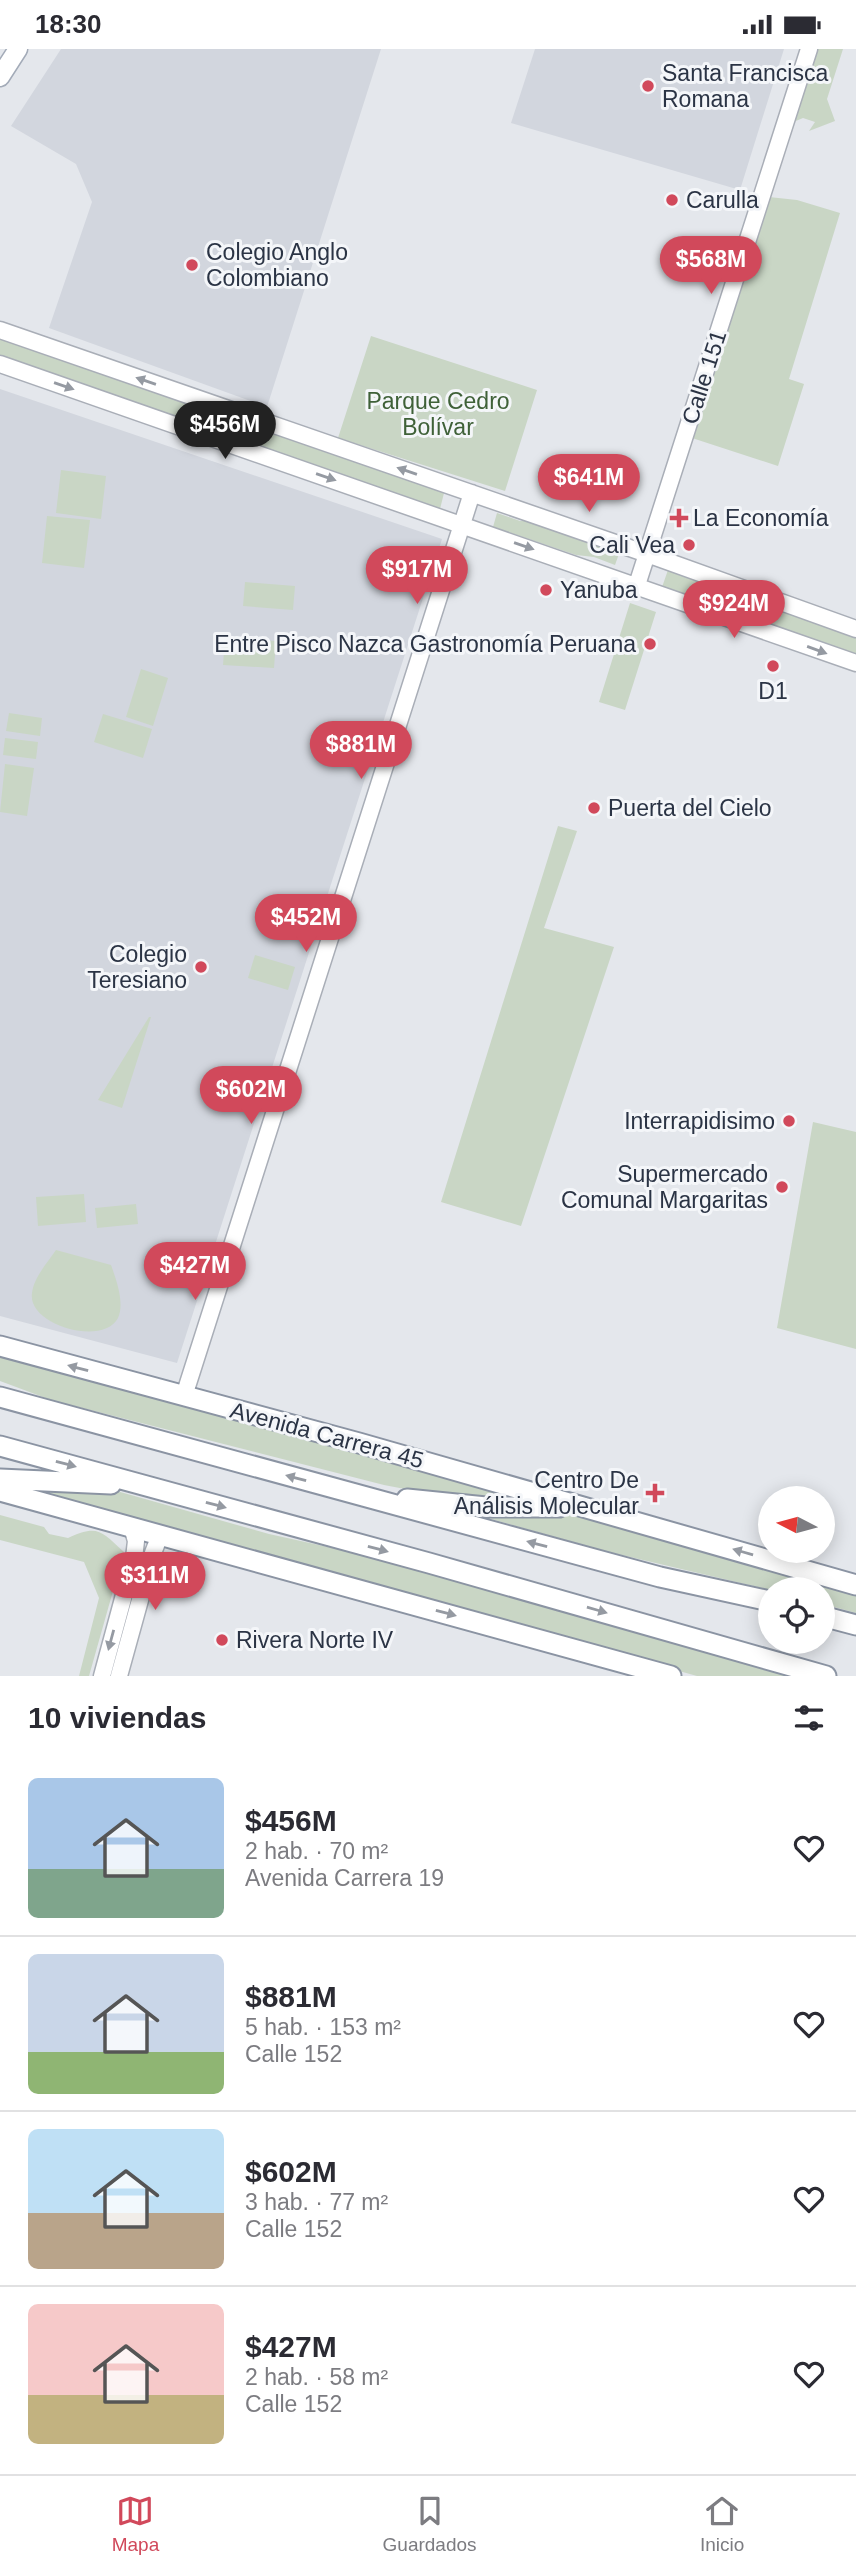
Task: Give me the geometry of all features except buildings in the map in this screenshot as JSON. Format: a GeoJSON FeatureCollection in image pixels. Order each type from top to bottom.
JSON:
{"type":"FeatureCollection","features":[{"type":"Feature","properties":{"kind":"highway","name":"Avenida Carrera 45"},"geometry":{"type":"LineString","coordinates":[[0,1346],[856,1585]]}},
{"type":"Feature","properties":{"kind":"highway"},"geometry":{"type":"LineString","coordinates":[[3,1397],[660,1577],[758,1598]]}},
{"type":"Feature","properties":{"kind":"highway"},"geometry":{"type":"LineString","coordinates":[[0,1446],[509,1585],[826,1676]]}},
{"type":"Feature","properties":{"kind":"highway"},"geometry":{"type":"LineString","coordinates":[[0,1479],[150,1487]]}},
{"type":"Feature","properties":{"kind":"highway"},"geometry":{"type":"LineString","coordinates":[[0,1491],[671,1676]]}},
{"type":"Feature","properties":{"kind":"highway"},"geometry":{"type":"LineString","coordinates":[[348,1492],[486,1507],[591,1509]]}},
{"type":"Feature","properties":{"kind":"highway"},"geometry":{"type":"LineString","coordinates":[[835,1619],[856,1625]]}},
{"type":"Feature","properties":{"kind":"main road"},"geometry":{"type":"LineString","coordinates":[[0,77],[18,49]]}},
{"type":"Feature","properties":{"kind":"main road","name":"Calle 151"},"geometry":{"type":"LineString","coordinates":[[637,585],[809,49]]}},
{"type":"Feature","properties":{"kind":"main road"},"geometry":{"type":"LineString","coordinates":[[0,330],[856,629]]}},
{"type":"Feature","properties":{"kind":"main road"},"geometry":{"type":"LineString","coordinates":[[0,364],[856,663]]}},
{"type":"Feature","properties":{"kind":"main road"},"geometry":{"type":"LineString","coordinates":[[184,1396],[472,493]]}},
{"type":"Feature","properties":{"kind":"main road"},"geometry":{"type":"LineString","coordinates":[[102,1676],[134,1558],[136,1541],[132,1527]]}},
{"type":"Feature","properties":{"kind":"main road"},"geometry":{"type":"LineString","coordinates":[[119,1676],[160,1535]]}},
{"type":"Feature","properties":{"kind":"shaded area","name":"Colegio Anglo Colombiano"},"geometry":{"type":"Polygon","coordinates":[[[61,49],[381,49],[267,407],[49,328],[92,202],[76,164],[11,126],[61,49]]]}},
{"type":"Feature","properties":{"kind":"shaded area","name":"Santa Francisca Romana"},"geometry":{"type":"Polygon","coordinates":[[[535,49],[784,49],[740,190],[511,123],[535,49]]]}},
{"type":"Feature","properties":{"kind":"shaded area"},"geometry":{"type":"Polygon","coordinates":[[[0,389],[442,539],[177,1363],[0,1316],[0,389]]]}},
{"type":"Feature","properties":{"kind":"green space"},"geometry":{"type":"Polygon","coordinates":[[[815,49],[843,49],[827,99],[835,121],[809,131],[815,122],[803,118],[791,123],[815,49]]]}},
{"type":"Feature","properties":{"kind":"green space"},"geometry":{"type":"Polygon","coordinates":[[[769,197],[797,200],[840,213],[789,379],[804,384],[778,466],[692,438],[769,197]]]}},
{"type":"Feature","properties":{"kind":"green space","name":"Parque Cedro Bolívar"},"geometry":{"type":"Polygon","coordinates":[[[371,336],[537,390],[505,491],[338,438],[371,336]]]}},
{"type":"Feature","properties":{"kind":"green space"},"geometry":{"type":"Polygon","coordinates":[[[0,337],[445,489],[440,509],[0,357],[0,337]]]}},
{"type":"Feature","properties":{"kind":"green space"},"geometry":{"type":"Polygon","coordinates":[[[61,470],[106,476],[101,519],[56,513],[61,470]]]}},
{"type":"Feature","properties":{"kind":"green space"},"geometry":{"type":"Polygon","coordinates":[[[497,513],[520,521],[535,521],[620,551],[615,565],[493,527],[497,513]]]}},
{"type":"Feature","properties":{"kind":"green space"},"geometry":{"type":"Polygon","coordinates":[[[47,516],[90,520],[84,568],[42,563],[47,516]]]}},
{"type":"Feature","properties":{"kind":"green space"},"geometry":{"type":"Polygon","coordinates":[[[668,570],[856,636],[856,658],[661,590],[668,570]]]}},
{"type":"Feature","properties":{"kind":"green space"},"geometry":{"type":"Polygon","coordinates":[[[245,582],[295,586],[293,610],[243,606],[245,582]]]}},
{"type":"Feature","properties":{"kind":"green space"},"geometry":{"type":"Polygon","coordinates":[[[630,603],[656,612],[625,710],[599,702],[630,603]]]}},
{"type":"Feature","properties":{"kind":"green space"},"geometry":{"type":"Polygon","coordinates":[[[225,638],[276,641],[274,668],[223,665],[225,638]]]}},
{"type":"Feature","properties":{"kind":"green space"},"geometry":{"type":"Polygon","coordinates":[[[141,669],[168,678],[153,726],[126,717],[141,669]]]}},
{"type":"Feature","properties":{"kind":"green space"},"geometry":{"type":"Polygon","coordinates":[[[9,713],[42,718],[40,736],[6,731],[9,713]]]}},
{"type":"Feature","properties":{"kind":"green space"},"geometry":{"type":"Polygon","coordinates":[[[103,714],[152,729],[143,758],[94,742],[103,714]]]}},
{"type":"Feature","properties":{"kind":"green space"},"geometry":{"type":"Polygon","coordinates":[[[5,738],[38,742],[36,759],[3,755],[5,738]]]}},
{"type":"Feature","properties":{"kind":"green space"},"geometry":{"type":"Polygon","coordinates":[[[5,764],[34,768],[27,816],[0,812],[5,764]]]}},
{"type":"Feature","properties":{"kind":"green space"},"geometry":{"type":"Polygon","coordinates":[[[558,826],[577,831],[544,928],[614,947],[521,1226],[441,1202],[558,826]]]}},
{"type":"Feature","properties":{"kind":"green space"},"geometry":{"type":"Polygon","coordinates":[[[255,955],[295,967],[288,990],[248,978],[255,955]]]}},
{"type":"Feature","properties":{"kind":"green space"},"geometry":{"type":"Polygon","coordinates":[[[149,1017],[122,1108],[98,1100],[149,1017]]]}},
{"type":"Feature","properties":{"kind":"green space"},"geometry":{"type":"Polygon","coordinates":[[[813,1122],[856,1132],[856,1349],[777,1328],[813,1122]]]}},
{"type":"Feature","properties":{"kind":"green space"},"geometry":{"type":"Polygon","coordinates":[[[84,1194],[86,1222],[38,1226],[36,1197],[84,1194]]]}},
{"type":"Feature","properties":{"kind":"green space"},"geometry":{"type":"Polygon","coordinates":[[[136,1204],[138,1224],[97,1228],[95,1208],[136,1204]]]}},
{"type":"Feature","properties":{"kind":"green space"},"geometry":{"type":"Polygon","coordinates":[[[56,1250],[111,1265],[121,1305],[118,1318],[110,1327],[98,1331],[83,1331],[53,1323],[41,1314],[34,1304],[32,1293],[35,1281],[56,1250]]]}},
{"type":"Feature","properties":{"kind":"green space"},"geometry":{"type":"Polygon","coordinates":[[[0,1354],[540,1503],[447,1497],[384,1485],[51,1400],[0,1381],[0,1354]]]}},
{"type":"Feature","properties":{"kind":"green space"},"geometry":{"type":"Polygon","coordinates":[[[99,1486],[269,1534],[414,1566],[799,1676],[697,1676],[16,1487],[99,1486]]]}},
{"type":"Feature","properties":{"kind":"green space"},"geometry":{"type":"Polygon","coordinates":[[[496,1512],[534,1512],[592,1517],[806,1577],[758,1577],[758,1587],[609,1552],[480,1516],[496,1512]]]}},
{"type":"Feature","properties":{"kind":"green space"},"geometry":{"type":"Polygon","coordinates":[[[0,1515],[44,1527],[49,1534],[68,1538],[86,1531],[99,1532],[124,1552],[89,1676],[79,1676],[99,1598],[84,1562],[0,1540],[0,1515]]]}},
{"type":"Feature","properties":{"kind":"green space"},"geometry":{"type":"Polygon","coordinates":[[[835,1585],[856,1591],[856,1613],[835,1607],[835,1585]]]}},
{"type":"Feature","properties":{"kind":"place","name":"Santa Francisca Romana"},"geometry":{"type":"Point","coordinates":[648,86]}},
{"type":"Feature","properties":{"kind":"place","name":"Carulla"},"geometry":{"type":"Point","coordinates":[672,200]}},
{"type":"Feature","properties":{"kind":"place","name":"Colegio Anglo Colombiano"},"geometry":{"type":"Point","coordinates":[192,265]}},
{"type":"Feature","properties":{"kind":"place","name":"La Economía"},"geometry":{"type":"Point","coordinates":[679,518]}},
{"type":"Feature","properties":{"kind":"place","name":"Cali Vea"},"geometry":{"type":"Point","coordinates":[689,545]}},
{"type":"Feature","properties":{"kind":"place","name":"Yanuba"},"geometry":{"type":"Point","coordinates":[546,590]}},
{"type":"Feature","properties":{"kind":"place","name":"Entre Pisco Nazca Gastronomía Peruana"},"geometry":{"type":"Point","coordinates":[650,644]}},
{"type":"Feature","properties":{"kind":"place","name":"D1"},"geometry":{"type":"Point","coordinates":[773,666]}},
{"type":"Feature","properties":{"kind":"place","name":"Puerta del Cielo"},"geometry":{"type":"Point","coordinates":[594,808]}},
{"type":"Feature","properties":{"kind":"place","name":"Colegio Teresiano"},"geometry":{"type":"Point","coordinates":[201,967]}},
{"type":"Feature","properties":{"kind":"place","name":"Interrapidisimo"},"geometry":{"type":"Point","coordinates":[789,1121]}},
{"type":"Feature","properties":{"kind":"place","name":"Supermercado Comunal Margaritas"},"geometry":{"type":"Point","coordinates":[782,1187]}},
{"type":"Feature","properties":{"kind":"place","name":"Centro De Análisis Molecular"},"geometry":{"type":"Point","coordinates":[655,1493]}},
{"type":"Feature","properties":{"kind":"place","name":"Rivera Norte IV"},"geometry":{"type":"Point","coordinates":[222,1640]}}]}
